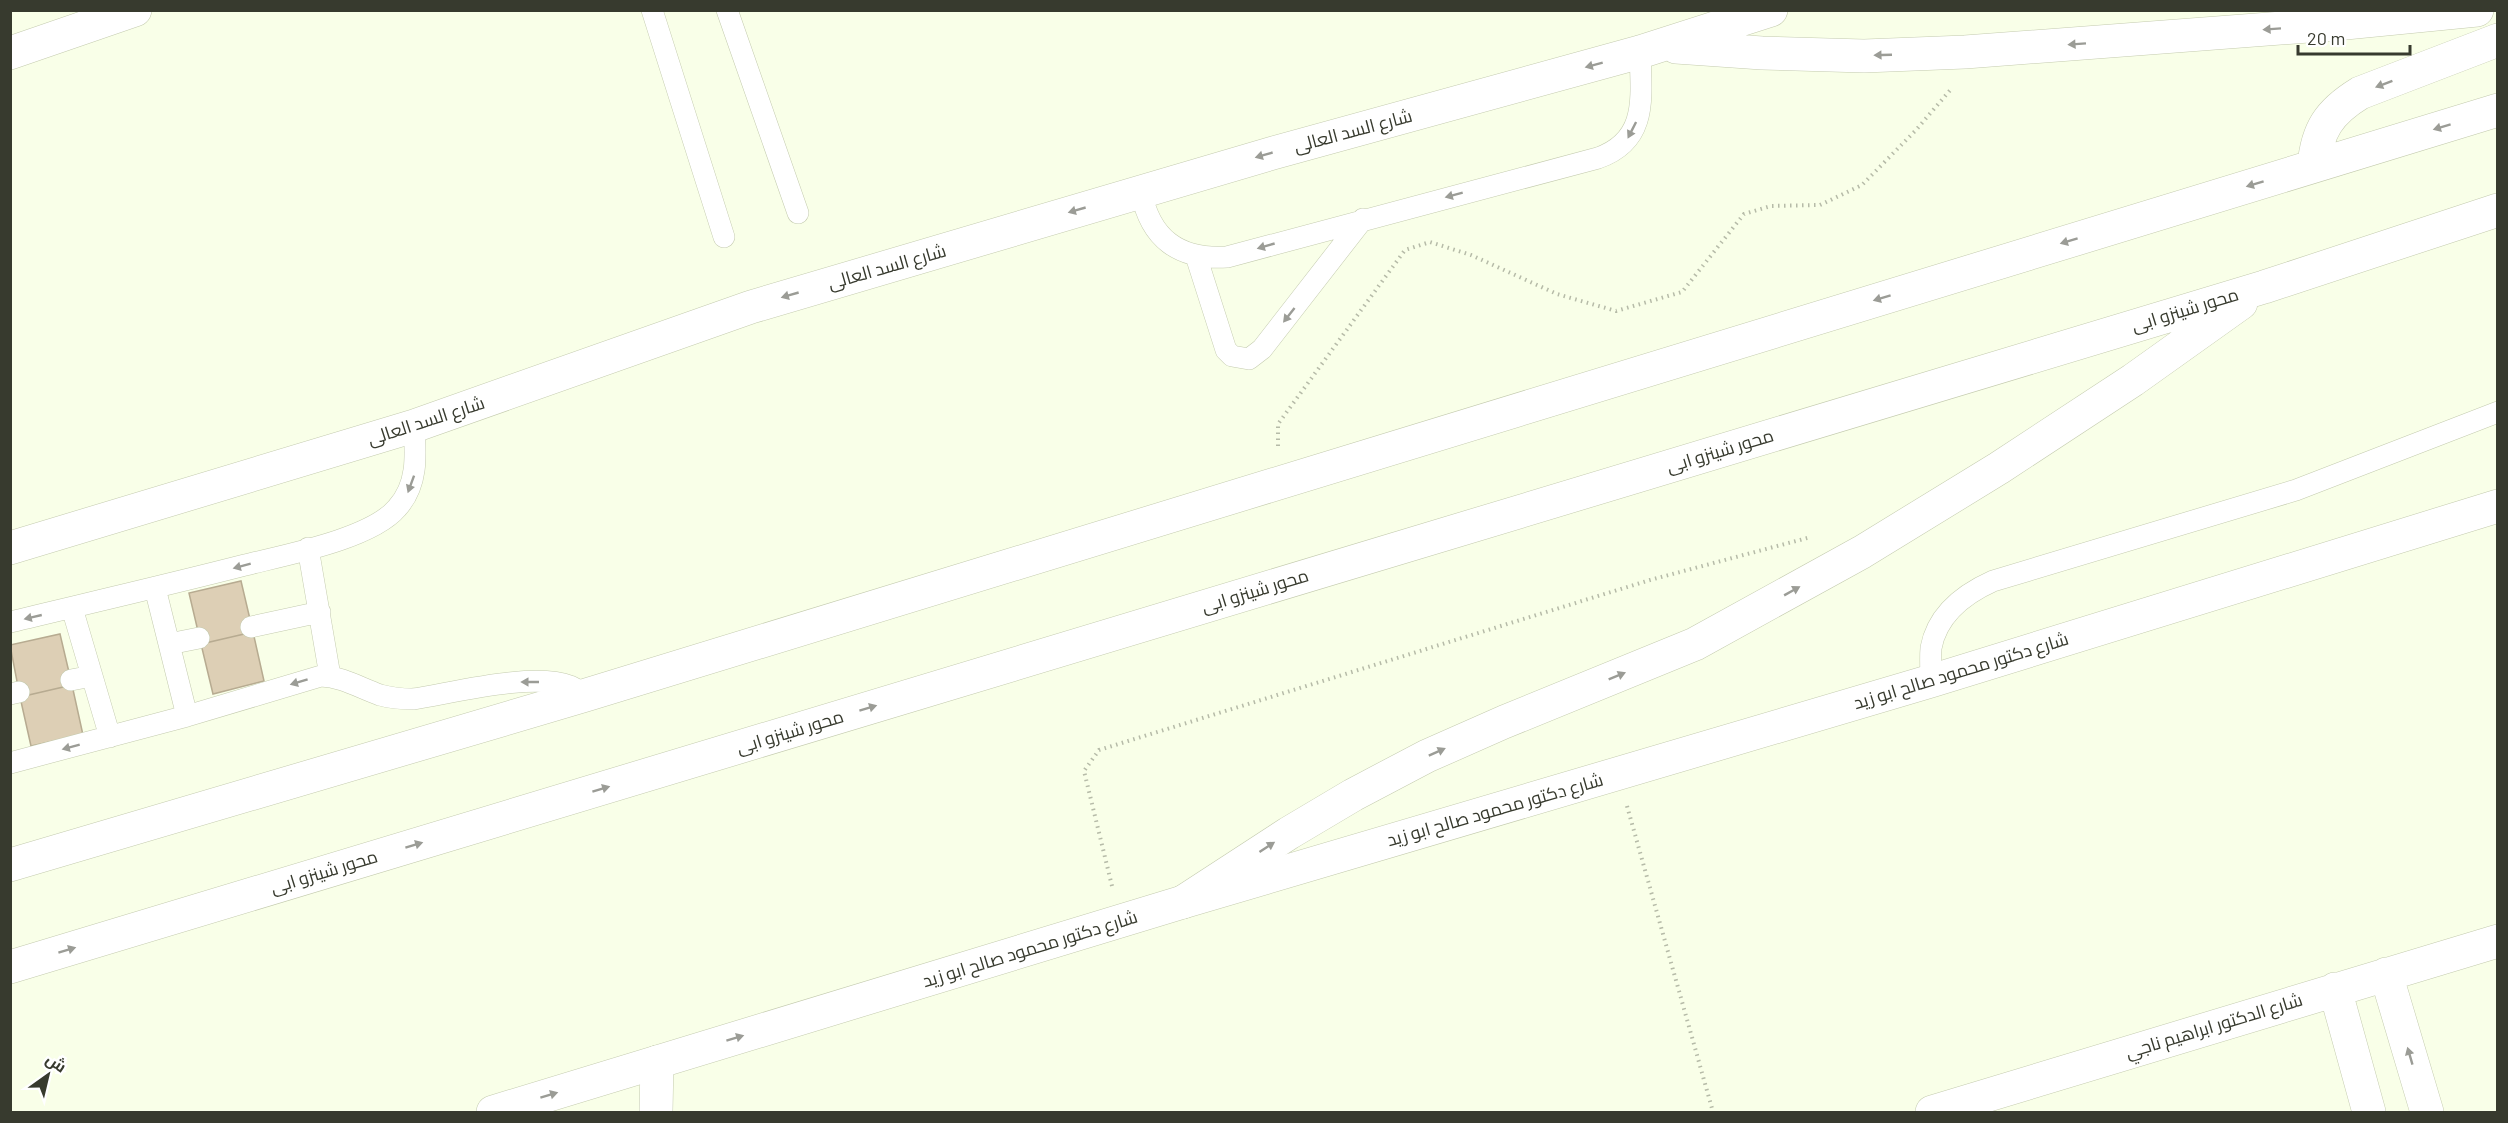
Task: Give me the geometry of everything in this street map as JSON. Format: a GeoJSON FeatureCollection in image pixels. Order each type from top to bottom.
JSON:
{"type":"FeatureCollection","features":[{"type":"Feature","properties":{"kind":"main road"},"geometry":{"type":"LineString","coordinates":[[10,53],[135,10]]}},
{"type":"Feature","properties":{"kind":"main road","name":"شارع السد العالى"},"geometry":{"type":"LineString","coordinates":[[10,548],[414,426],[751,307],[1273,153],[1650,49],[1771,10]]}},
{"type":"Feature","properties":{"kind":"main road"},"geometry":{"type":"LineString","coordinates":[[1650,49],[1864,56],[1984,51],[2335,24],[2476,10]]}},
{"type":"Feature","properties":{"kind":"main road"},"geometry":{"type":"LineString","coordinates":[[2314,166],[2316,147],[2322,129],[2332,114],[2345,102],[2360,93],[2498,40]]}},
{"type":"Feature","properties":{"kind":"main road"},"geometry":{"type":"LineString","coordinates":[[11,865],[586,695],[2498,110]]}},
{"type":"Feature","properties":{"kind":"main road","name":"محور شينزو ابى"},"geometry":{"type":"LineString","coordinates":[[10,967],[2264,287],[2498,210]]}},
{"type":"Feature","properties":{"kind":"main road"},"geometry":{"type":"LineString","coordinates":[[1183,902],[1289,833],[1395,773],[1504,722],[1695,644],[1862,552],[1999,468],[2104,399],[2264,287]]}},
{"type":"Feature","properties":{"kind":"main road","name":"شارع دكتور محمود صالح ابو زيد"},"geometry":{"type":"LineString","coordinates":[[495,1112],[1183,902],[1930,681],[2498,506]]}},
{"type":"Feature","properties":{"kind":"main road","name":"شارع الدكتور ابراهيم ناجي"},"geometry":{"type":"LineString","coordinates":[[1943,1111],[2335,989],[2498,941]]}},
{"type":"Feature","properties":{"kind":"main road"},"geometry":{"type":"LineString","coordinates":[[2386,974],[2427,1113]]}},
{"type":"Feature","properties":{"kind":"main road"},"geometry":{"type":"LineString","coordinates":[[2335,989],[2369,1113]]}},
{"type":"Feature","properties":{"kind":"main road"},"geometry":{"type":"LineString","coordinates":[[656,1113],[657,1062]]}},
{"type":"Feature","properties":{"kind":"lane"},"geometry":{"type":"LineString","coordinates":[[652,10],[724,237]]}},
{"type":"Feature","properties":{"kind":"lane"},"geometry":{"type":"LineString","coordinates":[[727,10],[798,213]]}},
{"type":"Feature","properties":{"kind":"lane"},"geometry":{"type":"LineString","coordinates":[[1141,191],[1144,209],[1152,225],[1165,240],[1179,250],[1196,256],[1227,257],[1598,158],[1614,151],[1628,138],[1635,127],[1641,108],[1650,49]]}},
{"type":"Feature","properties":{"kind":"lane"},"geometry":{"type":"LineString","coordinates":[[1196,256],[1226,350],[1232,356],[1249,359],[1262,350],[1363,219]]}},
{"type":"Feature","properties":{"kind":"lane"},"geometry":{"type":"LineString","coordinates":[[1930,681],[1931,648],[1937,632],[1956,603],[1972,590],[1993,581],[2296,490],[2498,412]]}},
{"type":"Feature","properties":{"kind":"lane"},"geometry":{"type":"LineString","coordinates":[[10,622],[155,588],[308,548],[363,531],[381,522],[397,509],[408,492],[415,473],[414,426]]}},
{"type":"Feature","properties":{"kind":"lane"},"geometry":{"type":"LineString","coordinates":[[308,548],[330,676]]}},
{"type":"Feature","properties":{"kind":"lane"},"geometry":{"type":"LineString","coordinates":[[155,588],[187,716]]}},
{"type":"Feature","properties":{"kind":"lane"},"geometry":{"type":"LineString","coordinates":[[72,608],[110,737]]}},
{"type":"Feature","properties":{"kind":"lane"},"geometry":{"type":"LineString","coordinates":[[251,627],[320,612]]}},
{"type":"Feature","properties":{"kind":"lane"},"geometry":{"type":"LineString","coordinates":[[169,644],[199,638]]}},
{"type":"Feature","properties":{"kind":"lane"},"geometry":{"type":"LineString","coordinates":[[71,681],[92,676]]}},
{"type":"Feature","properties":{"kind":"lane"},"geometry":{"type":"LineString","coordinates":[[10,763],[187,716],[313,678],[330,676],[396,699],[413,699],[532,682],[569,685],[586,695]]}},
{"type":"Feature","properties":{"kind":"path"},"geometry":{"type":"LineString","coordinates":[[1278,483],[1278,424],[1405,250],[1430,242],[1471,255],[1557,294],[1616,311],[1682,292],[1744,214],[1771,206],[1820,205],[1862,185],[1916,130],[1984,51]]}},
{"type":"Feature","properties":{"kind":"path"},"geometry":{"type":"LineString","coordinates":[[1120,921],[1084,771],[1099,750],[1650,580],[1814,536]]}},
{"type":"Feature","properties":{"kind":"path"},"geometry":{"type":"LineString","coordinates":[[1618,774],[1713,1113]]}},
{"type":"Feature","properties":{"kind":"building"},"geometry":{"type":"Polygon","coordinates":[[[241,581],[253,632],[201,644],[189,593],[241,581]]]}},
{"type":"Feature","properties":{"kind":"building"},"geometry":{"type":"Polygon","coordinates":[[[253,632],[264,681],[213,694],[201,644],[253,632]]]}},
{"type":"Feature","properties":{"kind":"building"},"geometry":{"type":"Polygon","coordinates":[[[60,634],[72,685],[20,697],[10,645],[60,634]]]}},
{"type":"Feature","properties":{"kind":"building"},"geometry":{"type":"Polygon","coordinates":[[[72,685],[83,735],[31,746],[20,697],[72,685]]]}}]}
